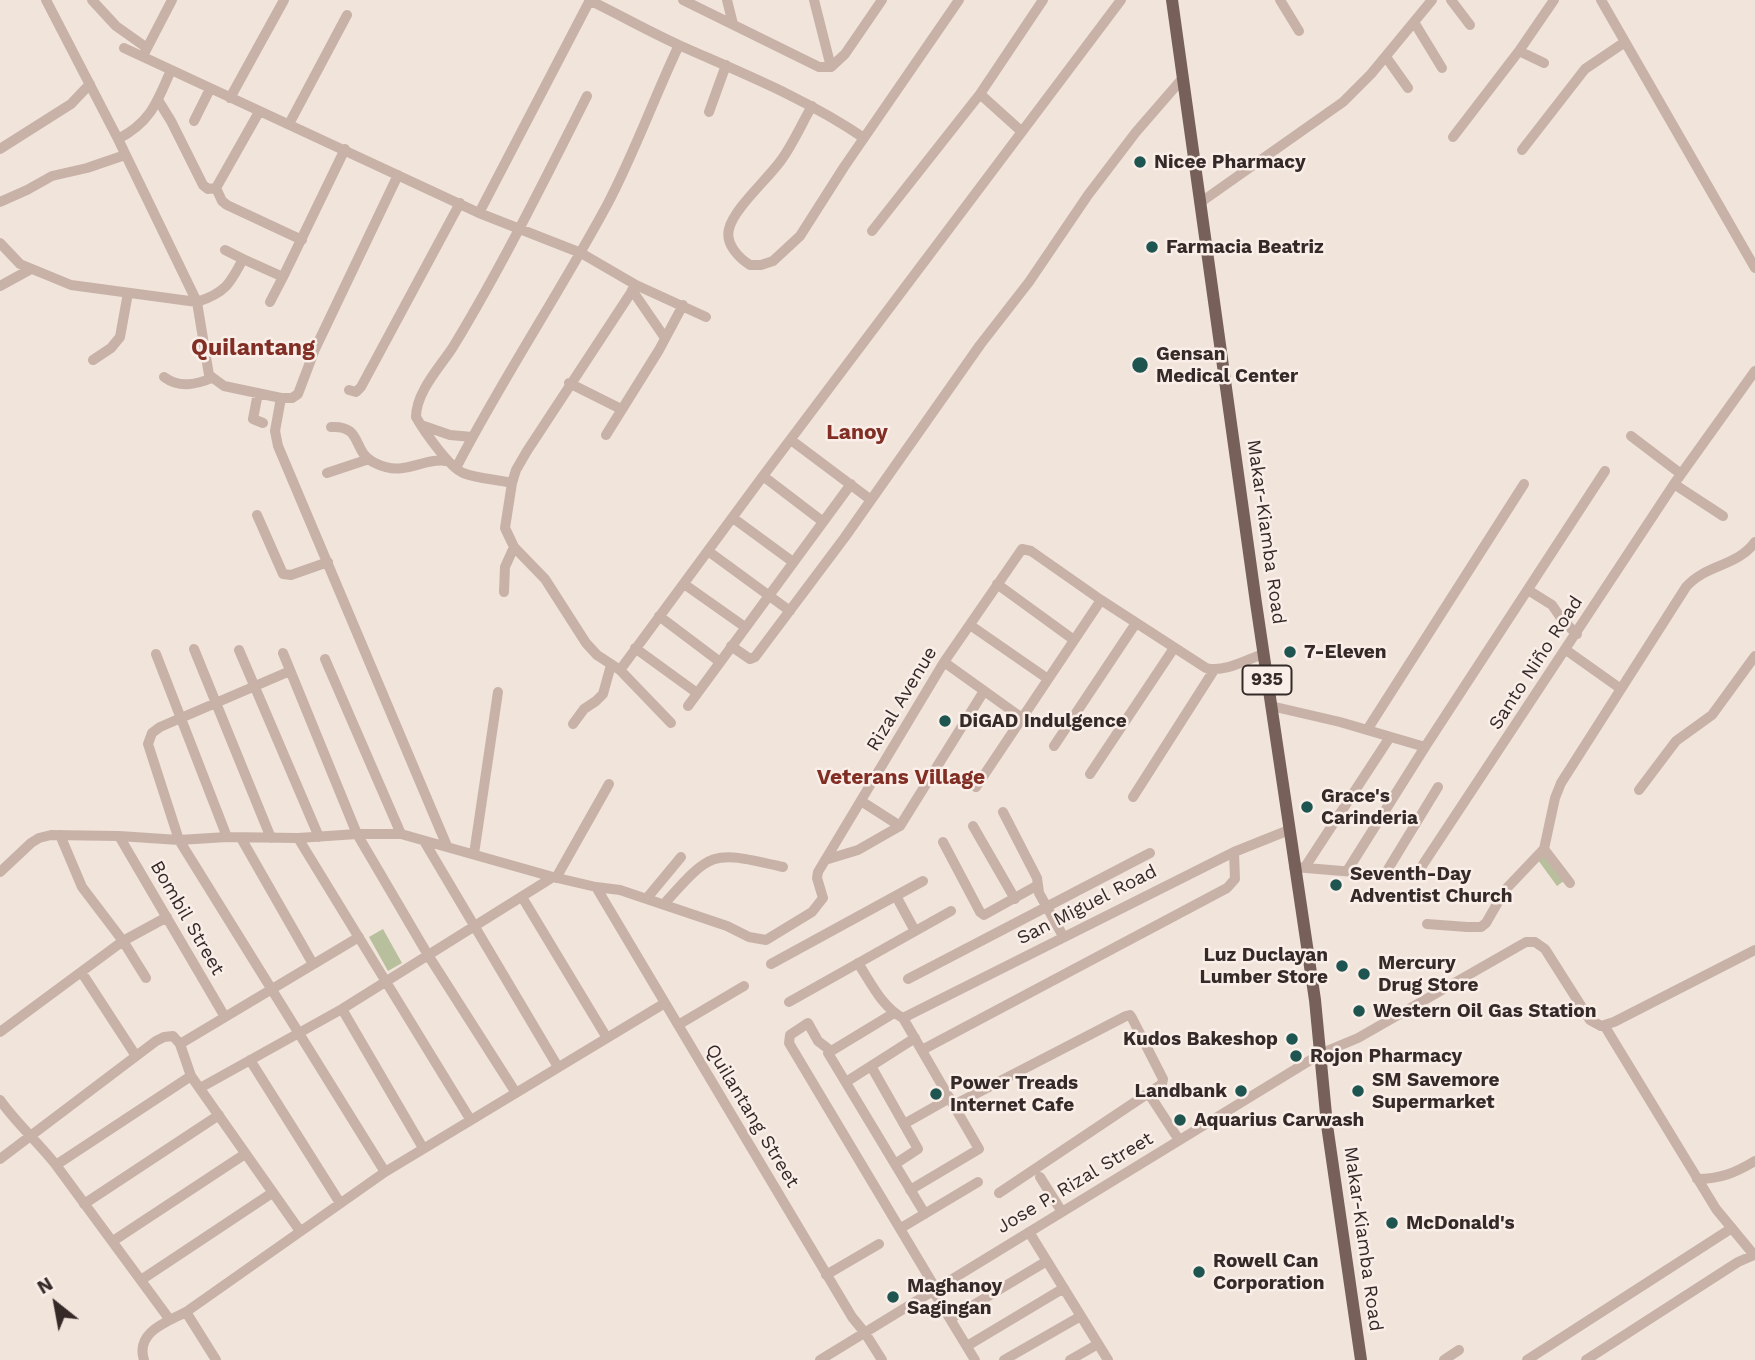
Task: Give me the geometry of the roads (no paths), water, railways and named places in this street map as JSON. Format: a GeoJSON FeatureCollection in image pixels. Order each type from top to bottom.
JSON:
{"type":"FeatureCollection","features":[{"type":"Feature","properties":{"kind":"main road","name":"Makar-Kiamba Road"},"geometry":{"type":"LineString","coordinates":[[1172,0],[1263,654],[1289,830],[1300,867],[1322,1053],[1327,1125],[1361,1360]]}},
{"type":"Feature","properties":{"kind":"street"},"geometry":{"type":"LineString","coordinates":[[46,0],[118,139],[197,302],[205,345],[206,368],[212,378],[224,386],[281,398],[292,398],[298,394],[315,348],[398,175]]}},
{"type":"Feature","properties":{"kind":"street"},"geometry":{"type":"LineString","coordinates":[[92,0],[145,52],[171,70],[479,213],[581,253],[634,288],[683,305],[706,317]]}},
{"type":"Feature","properties":{"kind":"street"},"geometry":{"type":"LineString","coordinates":[[145,52],[172,0]]}},
{"type":"Feature","properties":{"kind":"street"},"geometry":{"type":"LineString","coordinates":[[230,97],[284,0]]}},
{"type":"Feature","properties":{"kind":"street"},"geometry":{"type":"LineString","coordinates":[[479,213],[590,0],[679,45],[812,106],[864,138]]}},
{"type":"Feature","properties":{"kind":"street"},"geometry":{"type":"LineString","coordinates":[[683,0],[820,67],[831,67],[845,54],[881,1]]}},
{"type":"Feature","properties":{"kind":"street"},"geometry":{"type":"LineString","coordinates":[[727,0],[733,24]]}},
{"type":"Feature","properties":{"kind":"street"},"geometry":{"type":"LineString","coordinates":[[814,0],[831,67]]}},
{"type":"Feature","properties":{"kind":"street"},"geometry":{"type":"LineString","coordinates":[[812,106],[783,158],[749,198],[728,231],[735,251],[750,265],[773,261],[800,236],[959,0]]}},
{"type":"Feature","properties":{"kind":"street"},"geometry":{"type":"LineString","coordinates":[[573,724],[584,709],[603,695],[615,667],[635,648],[684,584],[1121,0]]}},
{"type":"Feature","properties":{"kind":"street"},"geometry":{"type":"LineString","coordinates":[[1280,0],[1300,31]]}},
{"type":"Feature","properties":{"kind":"street"},"geometry":{"type":"LineString","coordinates":[[1201,202],[1343,102],[1386,57],[1432,0]]}},
{"type":"Feature","properties":{"kind":"street"},"geometry":{"type":"LineString","coordinates":[[1451,0],[1470,25]]}},
{"type":"Feature","properties":{"kind":"street"},"geometry":{"type":"LineString","coordinates":[[1453,138],[1520,51],[1553,0]]}},
{"type":"Feature","properties":{"kind":"street"},"geometry":{"type":"LineString","coordinates":[[1601,0],[1755,268]]}},
{"type":"Feature","properties":{"kind":"street"},"geometry":{"type":"LineString","coordinates":[[872,231],[980,94],[1012,49],[1038,3]]}},
{"type":"Feature","properties":{"kind":"street"},"geometry":{"type":"LineString","coordinates":[[289,124],[347,15]]}},
{"type":"Feature","properties":{"kind":"street"},"geometry":{"type":"LineString","coordinates":[[1414,22],[1442,68]]}},
{"type":"Feature","properties":{"kind":"street"},"geometry":{"type":"LineString","coordinates":[[1522,150],[1585,69],[1625,43]]}},
{"type":"Feature","properties":{"kind":"street"},"geometry":{"type":"LineString","coordinates":[[456,468],[609,201],[679,45]]}},
{"type":"Feature","properties":{"kind":"street"},"geometry":{"type":"LineString","coordinates":[[124,48],[145,52]]}},
{"type":"Feature","properties":{"kind":"street"},"geometry":{"type":"LineString","coordinates":[[1520,51],[1544,63]]}},
{"type":"Feature","properties":{"kind":"street"},"geometry":{"type":"LineString","coordinates":[[1386,57],[1408,88]]}},
{"type":"Feature","properties":{"kind":"street"},"geometry":{"type":"LineString","coordinates":[[709,112],[726,65]]}},
{"type":"Feature","properties":{"kind":"street"},"geometry":{"type":"LineString","coordinates":[[118,139],[147,119],[171,70]]}},
{"type":"Feature","properties":{"kind":"street"},"geometry":{"type":"LineString","coordinates":[[731,646],[754,659],[980,345],[1029,282],[1088,195],[1136,132],[1182,79]]}},
{"type":"Feature","properties":{"kind":"street"},"geometry":{"type":"LineString","coordinates":[[0,149],[71,104],[90,84]]}},
{"type":"Feature","properties":{"kind":"street"},"geometry":{"type":"LineString","coordinates":[[194,121],[210,89]]}},
{"type":"Feature","properties":{"kind":"street"},"geometry":{"type":"LineString","coordinates":[[980,94],[1021,131]]}},
{"type":"Feature","properties":{"kind":"street"},"geometry":{"type":"LineString","coordinates":[[512,483],[463,473],[446,461],[416,417],[416,409],[424,390],[452,347],[519,230],[587,96]]}},
{"type":"Feature","properties":{"kind":"street"},"geometry":{"type":"LineString","coordinates":[[158,100],[203,185],[208,189],[216,188]]}},
{"type":"Feature","properties":{"kind":"street"},"geometry":{"type":"LineString","coordinates":[[259,112],[216,188],[218,196],[227,205],[302,240]]}},
{"type":"Feature","properties":{"kind":"street"},"geometry":{"type":"LineString","coordinates":[[270,302],[345,149]]}},
{"type":"Feature","properties":{"kind":"street"},"geometry":{"type":"LineString","coordinates":[[0,202],[52,176],[125,155]]}},
{"type":"Feature","properties":{"kind":"street"},"geometry":{"type":"LineString","coordinates":[[349,390],[356,391],[361,387],[460,203]]}},
{"type":"Feature","properties":{"kind":"street"},"geometry":{"type":"LineString","coordinates":[[0,243],[20,264],[71,285],[197,302],[222,292],[231,282],[243,258]]}},
{"type":"Feature","properties":{"kind":"street"},"geometry":{"type":"LineString","coordinates":[[225,250],[283,277]]}},
{"type":"Feature","properties":{"kind":"street"},"geometry":{"type":"LineString","coordinates":[[0,286],[31,269]]}},
{"type":"Feature","properties":{"kind":"street"},"geometry":{"type":"LineString","coordinates":[[634,288],[665,338]]}},
{"type":"Feature","properties":{"kind":"street"},"geometry":{"type":"LineString","coordinates":[[634,288],[569,383],[516,470],[505,528],[514,547],[545,579],[586,643],[597,655],[615,667],[671,723]]}},
{"type":"Feature","properties":{"kind":"street"},"geometry":{"type":"LineString","coordinates":[[93,360],[111,348],[120,337],[128,293]]}},
{"type":"Feature","properties":{"kind":"street"},"geometry":{"type":"LineString","coordinates":[[606,435],[683,305]]}},
{"type":"Feature","properties":{"kind":"street","name":"Santo Niño Road"},"geometry":{"type":"LineString","coordinates":[[1300,867],[1412,875],[1422,868],[1674,484],[1755,371]]}},
{"type":"Feature","properties":{"kind":"street"},"geometry":{"type":"LineString","coordinates":[[164,377],[172,383],[186,386],[212,378]]}},
{"type":"Feature","properties":{"kind":"street"},"geometry":{"type":"LineString","coordinates":[[569,383],[621,409]]}},
{"type":"Feature","properties":{"kind":"street"},"geometry":{"type":"LineString","coordinates":[[258,393],[253,419],[263,422]]}},
{"type":"Feature","properties":{"kind":"street"},"geometry":{"type":"LineString","coordinates":[[281,398],[275,431],[278,446],[447,846]]}},
{"type":"Feature","properties":{"kind":"street"},"geometry":{"type":"LineString","coordinates":[[421,425],[450,435],[472,437]]}},
{"type":"Feature","properties":{"kind":"street"},"geometry":{"type":"LineString","coordinates":[[331,427],[349,429],[375,464],[405,470],[438,460],[446,461]]}},
{"type":"Feature","properties":{"kind":"street"},"geometry":{"type":"LineString","coordinates":[[1631,436],[1681,474]]}},
{"type":"Feature","properties":{"kind":"street"},"geometry":{"type":"LineString","coordinates":[[791,440],[871,500]]}},
{"type":"Feature","properties":{"kind":"street"},"geometry":{"type":"LineString","coordinates":[[327,473],[369,459]]}},
{"type":"Feature","properties":{"kind":"street"},"geometry":{"type":"LineString","coordinates":[[1347,871],[1605,471]]}},
{"type":"Feature","properties":{"kind":"street"},"geometry":{"type":"LineString","coordinates":[[763,476],[822,521]]}},
{"type":"Feature","properties":{"kind":"street"},"geometry":{"type":"LineString","coordinates":[[688,706],[851,484]]}},
{"type":"Feature","properties":{"kind":"street"},"geometry":{"type":"LineString","coordinates":[[1367,730],[1524,484]]}},
{"type":"Feature","properties":{"kind":"street"},"geometry":{"type":"LineString","coordinates":[[1674,484],[1723,516]]}},
{"type":"Feature","properties":{"kind":"street"},"geometry":{"type":"LineString","coordinates":[[257,516],[283,574],[291,575],[328,562]]}},
{"type":"Feature","properties":{"kind":"street"},"geometry":{"type":"LineString","coordinates":[[733,518],[793,562]]}},
{"type":"Feature","properties":{"kind":"street"},"geometry":{"type":"LineString","coordinates":[[1427,924],[1467,928],[1483,925],[1505,890],[1544,849],[1561,783],[1693,579],[1712,568],[1742,557],[1755,542]]}},
{"type":"Feature","properties":{"kind":"street"},"geometry":{"type":"LineString","coordinates":[[504,592],[505,566],[514,547]]}},
{"type":"Feature","properties":{"kind":"street","name":"Rizal Avenue"},"geometry":{"type":"LineString","coordinates":[[664,904],[727,926],[749,937],[766,940],[812,912],[823,898],[817,878],[818,872],[944,662],[1022,549],[1031,551],[1101,600]]}},
{"type":"Feature","properties":{"kind":"street"},"geometry":{"type":"LineString","coordinates":[[708,551],[790,611]]}},
{"type":"Feature","properties":{"kind":"street"},"geometry":{"type":"LineString","coordinates":[[684,584],[745,627]]}},
{"type":"Feature","properties":{"kind":"street"},"geometry":{"type":"LineString","coordinates":[[997,584],[1074,640]]}},
{"type":"Feature","properties":{"kind":"street"},"geometry":{"type":"LineString","coordinates":[[1528,590],[1552,605],[1563,621],[1577,634]]}},
{"type":"Feature","properties":{"kind":"street"},"geometry":{"type":"LineString","coordinates":[[976,787],[1101,600],[1198,664],[1214,670],[1263,654]]}},
{"type":"Feature","properties":{"kind":"street"},"geometry":{"type":"LineString","coordinates":[[659,616],[720,662]]}},
{"type":"Feature","properties":{"kind":"street"},"geometry":{"type":"LineString","coordinates":[[1054,746],[1136,623]]}},
{"type":"Feature","properties":{"kind":"street"},"geometry":{"type":"LineString","coordinates":[[970,625],[1048,679]]}},
{"type":"Feature","properties":{"kind":"street"},"geometry":{"type":"LineString","coordinates":[[635,648],[697,693]]}},
{"type":"Feature","properties":{"kind":"street"},"geometry":{"type":"LineString","coordinates":[[1090,774],[1174,648]]}},
{"type":"Feature","properties":{"kind":"street"},"geometry":{"type":"LineString","coordinates":[[194,649],[271,838]]}},
{"type":"Feature","properties":{"kind":"street"},"geometry":{"type":"LineString","coordinates":[[239,650],[318,837]]}},
{"type":"Feature","properties":{"kind":"street"},"geometry":{"type":"LineString","coordinates":[[1566,650],[1621,689]]}},
{"type":"Feature","properties":{"kind":"street"},"geometry":{"type":"LineString","coordinates":[[283,653],[357,834],[428,955],[516,1093]]}},
{"type":"Feature","properties":{"kind":"street"},"geometry":{"type":"LineString","coordinates":[[156,654],[227,837]]}},
{"type":"Feature","properties":{"kind":"street"},"geometry":{"type":"LineString","coordinates":[[1639,790],[1676,741],[1712,715],[1755,656]]}},
{"type":"Feature","properties":{"kind":"street"},"geometry":{"type":"LineString","coordinates":[[325,659],[401,834]]}},
{"type":"Feature","properties":{"kind":"street"},"geometry":{"type":"LineString","coordinates":[[944,662],[1022,718]]}},
{"type":"Feature","properties":{"kind":"street"},"geometry":{"type":"LineString","coordinates":[[1133,797],[1214,670]]}},
{"type":"Feature","properties":{"kind":"street"},"geometry":{"type":"LineString","coordinates":[[290,671],[217,705],[160,727],[152,733],[148,744],[179,841],[384,1172]]}},
{"type":"Feature","properties":{"kind":"street"},"geometry":{"type":"LineString","coordinates":[[825,860],[846,856],[900,826],[984,691]]}},
{"type":"Feature","properties":{"kind":"street"},"geometry":{"type":"LineString","coordinates":[[474,854],[498,692]]}},
{"type":"Feature","properties":{"kind":"street"},"geometry":{"type":"LineString","coordinates":[[1271,706],[1425,747]]}},
{"type":"Feature","properties":{"kind":"street"},"geometry":{"type":"LineString","coordinates":[[1300,867],[1390,737]]}},
{"type":"Feature","properties":{"kind":"street"},"geometry":{"type":"LineString","coordinates":[[200,1088],[342,1009],[554,878],[609,784]]}},
{"type":"Feature","properties":{"kind":"street"},"geometry":{"type":"LineString","coordinates":[[1385,874],[1438,787]]}},
{"type":"Feature","properties":{"kind":"street"},"geometry":{"type":"LineString","coordinates":[[861,801],[900,826]]}},
{"type":"Feature","properties":{"kind":"street"},"geometry":{"type":"LineString","coordinates":[[1003,812],[1037,878],[1038,893],[1063,936]]}},
{"type":"Feature","properties":{"kind":"street"},"geometry":{"type":"LineString","coordinates":[[973,826],[1015,899]]}},
{"type":"Feature","properties":{"kind":"street","name":"San Miguel Road"},"geometry":{"type":"LineString","coordinates":[[831,1051],[1234,852],[1289,830]]}},
{"type":"Feature","properties":{"kind":"street"},"geometry":{"type":"LineString","coordinates":[[0,872],[39,838],[60,835],[179,841],[227,837],[298,838],[401,834],[554,878],[620,890],[664,904],[699,867],[712,858],[726,856],[783,867]]}},
{"type":"Feature","properties":{"kind":"street"},"geometry":{"type":"LineString","coordinates":[[60,835],[82,887],[123,941],[146,978]]}},
{"type":"Feature","properties":{"kind":"street","name":"Bombil Street"},"geometry":{"type":"LineString","coordinates":[[119,836],[225,1017]]}},
{"type":"Feature","properties":{"kind":"street"},"geometry":{"type":"LineString","coordinates":[[241,838],[313,964]]}},
{"type":"Feature","properties":{"kind":"street"},"geometry":{"type":"LineString","coordinates":[[298,838],[470,1119]]}},
{"type":"Feature","properties":{"kind":"street"},"geometry":{"type":"LineString","coordinates":[[424,841],[558,1067]]}},
{"type":"Feature","properties":{"kind":"street"},"geometry":{"type":"LineString","coordinates":[[943,842],[983,914],[1038,885]]}},
{"type":"Feature","properties":{"kind":"street"},"geometry":{"type":"LineString","coordinates":[[1544,849],[1570,883]]}},
{"type":"Feature","properties":{"kind":"street"},"geometry":{"type":"LineString","coordinates":[[922,1050],[1227,888],[1235,879],[1234,852]]}},
{"type":"Feature","properties":{"kind":"street"},"geometry":{"type":"LineString","coordinates":[[908,979],[1150,853]]}},
{"type":"Feature","properties":{"kind":"street"},"geometry":{"type":"LineString","coordinates":[[646,898],[681,857]]}},
{"type":"Feature","properties":{"kind":"street"},"geometry":{"type":"LineString","coordinates":[[771,964],[923,881]]}},
{"type":"Feature","properties":{"kind":"street","name":"Quilantang Street"},"geometry":{"type":"LineString","coordinates":[[596,887],[852,1317],[882,1360]]}},
{"type":"Feature","properties":{"kind":"street"},"geometry":{"type":"LineString","coordinates":[[895,896],[915,931]]}},
{"type":"Feature","properties":{"kind":"street"},"geometry":{"type":"LineString","coordinates":[[522,897],[607,1038]]}},
{"type":"Feature","properties":{"kind":"street"},"geometry":{"type":"LineString","coordinates":[[789,1002],[951,911]]}},
{"type":"Feature","properties":{"kind":"street"},"geometry":{"type":"LineString","coordinates":[[0,1032],[123,941],[167,917]]}},
{"type":"Feature","properties":{"kind":"street"},"geometry":{"type":"LineString","coordinates":[[180,1044],[359,937]]}},
{"type":"Feature","properties":{"kind":"street","name":"Jose P. Rizal Street"},"geometry":{"type":"LineString","coordinates":[[820,1360],[1322,1053],[1358,1038],[1520,946],[1535,942],[1545,949],[1590,1020],[1597,1026],[1604,1025]]}},
{"type":"Feature","properties":{"kind":"street"},"geometry":{"type":"LineString","coordinates":[[1586,1360],[1738,1262],[1755,1256],[1716,1209],[1604,1025],[1614,1023],[1755,950]]}},
{"type":"Feature","properties":{"kind":"street"},"geometry":{"type":"LineString","coordinates":[[858,963],[884,1003],[899,1016],[915,1038],[979,1149],[911,1190]]}},
{"type":"Feature","properties":{"kind":"street"},"geometry":{"type":"LineString","coordinates":[[82,973],[136,1056]]}},
{"type":"Feature","properties":{"kind":"street"},"geometry":{"type":"LineString","coordinates":[[678,1025],[744,986]]}},
{"type":"Feature","properties":{"kind":"street"},"geometry":{"type":"LineString","coordinates":[[144,1360],[142,1351],[145,1339],[151,1331],[186,1312],[384,1172],[665,1003]]}},
{"type":"Feature","properties":{"kind":"street"},"geometry":{"type":"LineString","coordinates":[[342,1009],[424,1148]]}},
{"type":"Feature","properties":{"kind":"street"},"geometry":{"type":"LineString","coordinates":[[904,1124],[1128,1015],[1132,1018],[1163,1081],[1161,1086],[999,1193]]}},
{"type":"Feature","properties":{"kind":"street"},"geometry":{"type":"LineString","coordinates":[[925,1214],[828,1053],[831,1051],[818,1041],[808,1023],[790,1035],[789,1043],[901,1228],[975,1360]]}},
{"type":"Feature","properties":{"kind":"street"},"geometry":{"type":"LineString","coordinates":[[0,1160],[156,1041],[170,1035],[180,1044],[191,1076],[300,1231]]}},
{"type":"Feature","properties":{"kind":"street"},"geometry":{"type":"LineString","coordinates":[[846,1082],[915,1038]]}},
{"type":"Feature","properties":{"kind":"street"},"geometry":{"type":"LineString","coordinates":[[250,1060],[340,1203]]}},
{"type":"Feature","properties":{"kind":"street"},"geometry":{"type":"LineString","coordinates":[[872,1066],[918,1149],[895,1164]]}},
{"type":"Feature","properties":{"kind":"street"},"geometry":{"type":"LineString","coordinates":[[56,1165],[191,1076]]}},
{"type":"Feature","properties":{"kind":"street"},"geometry":{"type":"LineString","coordinates":[[1149,1094],[1179,1140]]}},
{"type":"Feature","properties":{"kind":"street"},"geometry":{"type":"LineString","coordinates":[[0,1100],[30,1137],[39,1143],[170,1320]]}},
{"type":"Feature","properties":{"kind":"street"},"geometry":{"type":"LineString","coordinates":[[84,1204],[219,1115]]}},
{"type":"Feature","properties":{"kind":"street"},"geometry":{"type":"LineString","coordinates":[[113,1241],[245,1154]]}},
{"type":"Feature","properties":{"kind":"street"},"geometry":{"type":"LineString","coordinates":[[1697,1179],[1721,1178],[1755,1161]]}},
{"type":"Feature","properties":{"kind":"street"},"geometry":{"type":"LineString","coordinates":[[1040,1177],[1062,1212]]}},
{"type":"Feature","properties":{"kind":"street"},"geometry":{"type":"LineString","coordinates":[[901,1228],[978,1182]]}},
{"type":"Feature","properties":{"kind":"street"},"geometry":{"type":"LineString","coordinates":[[141,1280],[272,1194]]}},
{"type":"Feature","properties":{"kind":"street"},"geometry":{"type":"LineString","coordinates":[[1527,1360],[1732,1228]]}},
{"type":"Feature","properties":{"kind":"street"},"geometry":{"type":"LineString","coordinates":[[1030,1232],[1108,1360]]}},
{"type":"Feature","properties":{"kind":"street"},"geometry":{"type":"LineString","coordinates":[[827,1275],[879,1244]]}},
{"type":"Feature","properties":{"kind":"street"},"geometry":{"type":"LineString","coordinates":[[950,1319],[1047,1261]]}},
{"type":"Feature","properties":{"kind":"street"},"geometry":{"type":"LineString","coordinates":[[967,1346],[1064,1288]]}},
{"type":"Feature","properties":{"kind":"street"},"geometry":{"type":"LineString","coordinates":[[186,1312],[216,1360]]}},
{"type":"Feature","properties":{"kind":"street"},"geometry":{"type":"LineString","coordinates":[[1004,1360],[1081,1316]]}},
{"type":"Feature","properties":{"kind":"street"},"geometry":{"type":"LineString","coordinates":[[1070,1360],[1098,1343]]}},
{"type":"Feature","properties":{"kind":"street"},"geometry":{"type":"LineString","coordinates":[[1444,1360],[1459,1350]]}},
{"type":"Feature","properties":{"kind":"place","name":"Nicee Pharmacy"},"geometry":{"type":"Point","coordinates":[1140,162]}},
{"type":"Feature","properties":{"kind":"place","name":"Farmacia Beatriz"},"geometry":{"type":"Point","coordinates":[1152,247]}},
{"type":"Feature","properties":{"kind":"place","name":"Gensan Medical Center"},"geometry":{"type":"Point","coordinates":[1140,365]}},
{"type":"Feature","properties":{"kind":"place","name":"7-Eleven"},"geometry":{"type":"Point","coordinates":[1290,652]}},
{"type":"Feature","properties":{"kind":"place","name":"DiGAD Indulgence"},"geometry":{"type":"Point","coordinates":[945,721]}},
{"type":"Feature","properties":{"kind":"place","name":"Grace's Carinderia"},"geometry":{"type":"Point","coordinates":[1307,807]}},
{"type":"Feature","properties":{"kind":"place","name":"Seventh-Day Adventist Church"},"geometry":{"type":"Point","coordinates":[1336,885]}},
{"type":"Feature","properties":{"kind":"place","name":"Luz Duclayan Lumber Store"},"geometry":{"type":"Point","coordinates":[1342,966]}},
{"type":"Feature","properties":{"kind":"place","name":"Mercury Drug Store"},"geometry":{"type":"Point","coordinates":[1364,974]}},
{"type":"Feature","properties":{"kind":"place","name":"Western Oil Gas Station"},"geometry":{"type":"Point","coordinates":[1359,1011]}},
{"type":"Feature","properties":{"kind":"place","name":"Kudos Bakeshop"},"geometry":{"type":"Point","coordinates":[1292,1039]}},
{"type":"Feature","properties":{"kind":"place","name":"Rojon Pharmacy"},"geometry":{"type":"Point","coordinates":[1296,1056]}},
{"type":"Feature","properties":{"kind":"place","name":"Landbank"},"geometry":{"type":"Point","coordinates":[1241,1091]}},
{"type":"Feature","properties":{"kind":"place","name":"SM Savemore Supermarket"},"geometry":{"type":"Point","coordinates":[1358,1091]}},
{"type":"Feature","properties":{"kind":"place","name":"Power Treads Internet Cafe"},"geometry":{"type":"Point","coordinates":[936,1094]}},
{"type":"Feature","properties":{"kind":"place","name":"Aquarius Carwash"},"geometry":{"type":"Point","coordinates":[1180,1120]}},
{"type":"Feature","properties":{"kind":"place","name":"McDonald's"},"geometry":{"type":"Point","coordinates":[1392,1223]}},
{"type":"Feature","properties":{"kind":"place","name":"Rowell Can Corporation"},"geometry":{"type":"Point","coordinates":[1199,1272]}},
{"type":"Feature","properties":{"kind":"place","name":"Maghanoy Sagingan"},"geometry":{"type":"Point","coordinates":[893,1297]}},
{"type":"Feature","properties":{"kind":"district","name":"Quilantang"},"geometry":{"type":"Point","coordinates":[253,348]}},
{"type":"Feature","properties":{"kind":"district","name":"Lanoy"},"geometry":{"type":"Point","coordinates":[857,433]}},
{"type":"Feature","properties":{"kind":"district","name":"Veterans Village"},"geometry":{"type":"Point","coordinates":[901,778]}}]}
